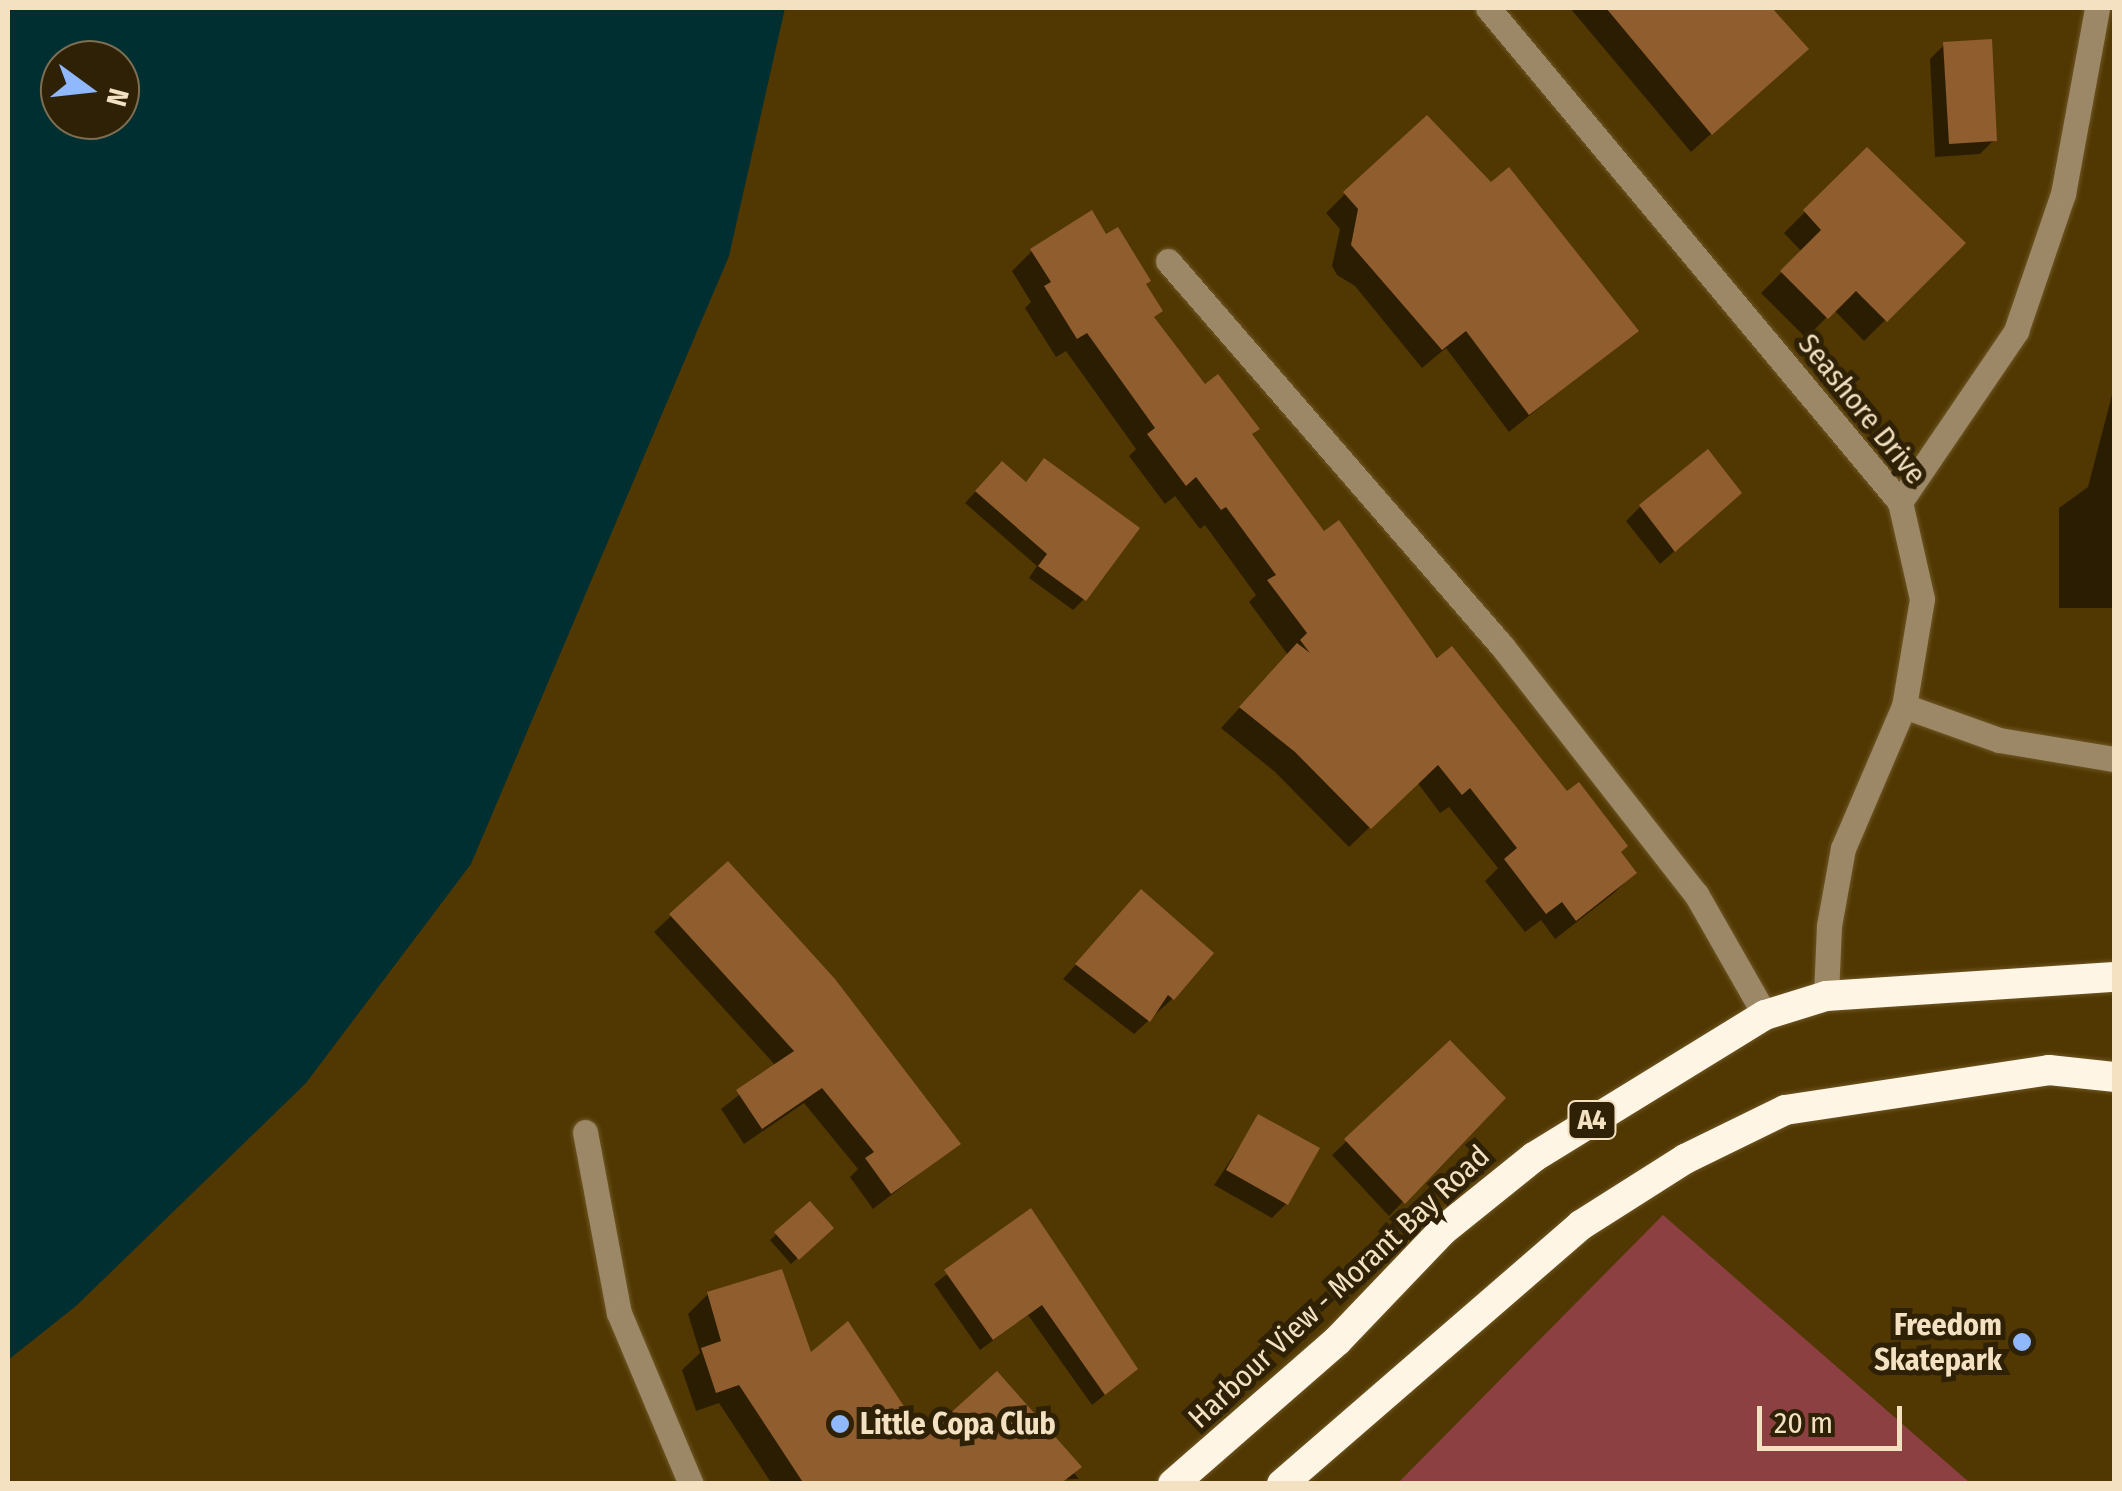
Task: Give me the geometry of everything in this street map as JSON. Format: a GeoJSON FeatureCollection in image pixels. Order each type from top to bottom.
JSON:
{"type":"FeatureCollection","features":[{"type":"Feature","properties":{"kind":"highway","name":"Harbour View - Morant Bay Road"},"geometry":{"type":"LineString","coordinates":[[1173,1484],[1337,1341],[1442,1231],[1534,1157],[1764,1014],[1826,996],[2114,977]]}},
{"type":"Feature","properties":{"kind":"highway"},"geometry":{"type":"LineString","coordinates":[[1282,1484],[1581,1225],[1718,1142],[1785,1110],[1943,1083],[2049,1070],[2114,1077]]}},
{"type":"Feature","properties":{"kind":"street","name":"Seashore Drive"},"geometry":{"type":"LineString","coordinates":[[1488,8],[1900,502],[1922,599],[1904,706],[1844,848],[1829,926],[1826,996]]}},
{"type":"Feature","properties":{"kind":"street"},"geometry":{"type":"LineString","coordinates":[[1900,502],[2016,330],[2063,194],[2097,8]]}},
{"type":"Feature","properties":{"kind":"street"},"geometry":{"type":"LineString","coordinates":[[1168,261],[1502,646],[1696,894],[1764,1014]]}},
{"type":"Feature","properties":{"kind":"street"},"geometry":{"type":"LineString","coordinates":[[1904,706],[1999,740],[2114,759]]}},
{"type":"Feature","properties":{"kind":"street"},"geometry":{"type":"LineString","coordinates":[[585,1132],[619,1313],[691,1484]]}},
{"type":"Feature","properties":{"kind":"shaded area"},"geometry":{"type":"Polygon","coordinates":[[[1663,1215],[1970,1483],[1398,1483],[1663,1215]]]}},
{"type":"Feature","properties":{"kind":"water"},"geometry":{"type":"Polygon","coordinates":[[[8,8],[785,8],[729,256],[471,864],[306,1083],[76,1306],[8,1360],[8,8]]]}},
{"type":"Feature","properties":{"kind":"building"},"geometry":{"type":"Polygon","coordinates":[[[1606,8],[1772,8],[1809,49],[1712,135],[1606,8]]]}},
{"type":"Feature","properties":{"kind":"building"},"geometry":{"type":"Polygon","coordinates":[[[1992,39],[1997,141],[1949,144],[1943,42],[1992,39]]]}},
{"type":"Feature","properties":{"kind":"building"},"geometry":{"type":"Polygon","coordinates":[[[1427,115],[1491,182],[1509,167],[1639,331],[1529,415],[1466,331],[1442,350],[1351,245],[1358,209],[1343,192],[1427,115]]]}},
{"type":"Feature","properties":{"kind":"building"},"geometry":{"type":"Polygon","coordinates":[[[1867,147],[1966,243],[1887,322],[1856,291],[1828,319],[1780,271],[1821,230],[1803,210],[1867,147]]]}},
{"type":"Feature","properties":{"kind":"building"},"geometry":{"type":"Polygon","coordinates":[[[1092,210],[1106,234],[1118,227],[1151,281],[1146,284],[1163,311],[1154,317],[1205,384],[1218,374],[1260,429],[1252,434],[1324,531],[1339,520],[1437,658],[1452,646],[1567,791],[1579,782],[1628,846],[1621,852],[1637,873],[1576,921],[1562,902],[1546,914],[1504,859],[1517,848],[1470,788],[1462,795],[1438,765],[1371,829],[1295,752],[1239,707],[1297,643],[1310,653],[1300,640],[1307,633],[1267,580],[1276,575],[1226,507],[1221,510],[1196,477],[1186,486],[1147,434],[1155,428],[1087,333],[1077,339],[1044,286],[1051,282],[1030,249],[1092,210]]]}},
{"type":"Feature","properties":{"kind":"building"},"geometry":{"type":"Polygon","coordinates":[[[1708,449],[1742,493],[1675,552],[1639,505],[1708,449]]]}},
{"type":"Feature","properties":{"kind":"building"},"geometry":{"type":"Polygon","coordinates":[[[1044,458],[1140,528],[1086,601],[1038,566],[1047,554],[975,491],[1002,461],[1026,482],[1044,458]]]}},
{"type":"Feature","properties":{"kind":"building"},"geometry":{"type":"Polygon","coordinates":[[[728,861],[835,979],[961,1144],[891,1194],[865,1158],[874,1152],[822,1088],[762,1129],[736,1090],[794,1051],[669,914],[728,861]]]}},
{"type":"Feature","properties":{"kind":"building"},"geometry":{"type":"Polygon","coordinates":[[[1141,889],[1214,953],[1174,1000],[1168,995],[1150,1022],[1075,964],[1141,889]]]}},
{"type":"Feature","properties":{"kind":"building"},"geometry":{"type":"Polygon","coordinates":[[[1450,1040],[1506,1098],[1405,1204],[1344,1139],[1450,1040]]]}},
{"type":"Feature","properties":{"kind":"building"},"geometry":{"type":"Polygon","coordinates":[[[1258,1114],[1320,1148],[1288,1205],[1226,1170],[1258,1114]]]}},
{"type":"Feature","properties":{"kind":"building"},"geometry":{"type":"Polygon","coordinates":[[[810,1201],[834,1228],[799,1260],[774,1232],[810,1201]]]}},
{"type":"Feature","properties":{"kind":"building"},"geometry":{"type":"Polygon","coordinates":[[[1031,1208],[1138,1369],[1105,1395],[1042,1305],[993,1340],[944,1270],[1031,1208]]]}},
{"type":"Feature","properties":{"kind":"building"},"geometry":{"type":"Polygon","coordinates":[[[782,1269],[811,1352],[848,1321],[924,1437],[997,1371],[1082,1467],[1060,1484],[804,1484],[739,1385],[716,1393],[701,1348],[721,1341],[707,1292],[782,1269]]]}},
{"type":"Feature","properties":{"kind":"place","name":"Freedom Skatepark"},"geometry":{"type":"Point","coordinates":[2022,1342]}},
{"type":"Feature","properties":{"kind":"place","name":"Little Copa Club"},"geometry":{"type":"Point","coordinates":[840,1424]}}]}
